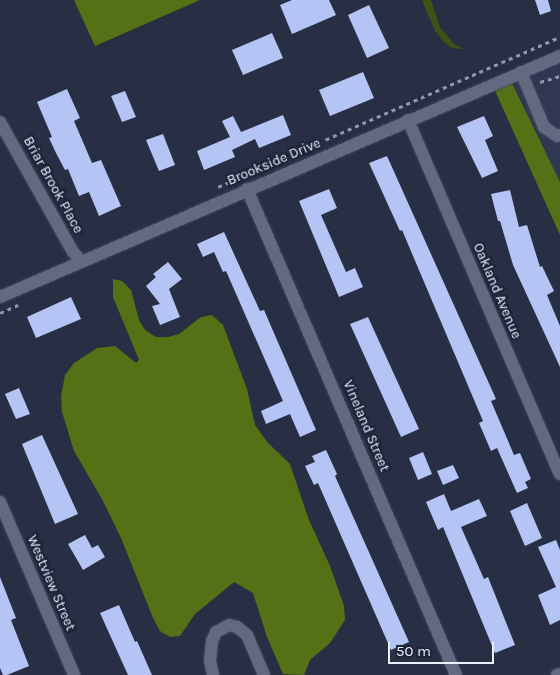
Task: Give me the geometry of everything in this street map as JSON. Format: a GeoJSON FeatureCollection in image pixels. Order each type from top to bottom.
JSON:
{"type":"FeatureCollection","features":[{"type":"Feature","properties":{"kind":"street","name":"Brookside Drive"},"geometry":{"type":"LineString","coordinates":[[0,297],[560,56]]}},
{"type":"Feature","properties":{"kind":"street"},"geometry":{"type":"LineString","coordinates":[[521,72],[544,127],[557,136],[560,135]]}},
{"type":"Feature","properties":{"kind":"street","name":"Oakland Avenue"},"geometry":{"type":"LineString","coordinates":[[408,120],[560,474]]}},
{"type":"Feature","properties":{"kind":"street","name":"Briar Brook Place"},"geometry":{"type":"LineString","coordinates":[[0,122],[73,252],[82,262]]}},
{"type":"Feature","properties":{"kind":"street","name":"Vineland Street"},"geometry":{"type":"LineString","coordinates":[[247,190],[456,675]]}},
{"type":"Feature","properties":{"kind":"street","name":"Westview Street"},"geometry":{"type":"LineString","coordinates":[[1,509],[74,675]]}},
{"type":"Feature","properties":{"kind":"street"},"geometry":{"type":"LineString","coordinates":[[213,675],[210,661],[212,641],[216,632],[229,625],[244,631],[264,675]]}},
{"type":"Feature","properties":{"kind":"path"},"geometry":{"type":"LineString","coordinates":[[216,188],[560,37]]}},
{"type":"Feature","properties":{"kind":"path"},"geometry":{"type":"LineString","coordinates":[[527,86],[560,76]]}},
{"type":"Feature","properties":{"kind":"shaded area"},"geometry":{"type":"Polygon","coordinates":[[[560,56],[560,182],[509,77],[560,56]]]}},
{"type":"Feature","properties":{"kind":"green space"},"geometry":{"type":"Polygon","coordinates":[[[74,0],[200,0],[95,46],[74,0]]]}},
{"type":"Feature","properties":{"kind":"green space"},"geometry":{"type":"Polygon","coordinates":[[[422,0],[431,0],[440,27],[454,44],[464,49],[452,48],[444,42],[435,31],[422,0]]]}},
{"type":"Feature","properties":{"kind":"green space"},"geometry":{"type":"Polygon","coordinates":[[[509,77],[560,182],[560,235],[492,84],[509,77]]]}},
{"type":"Feature","properties":{"kind":"green space"},"geometry":{"type":"Polygon","coordinates":[[[113,279],[122,281],[131,290],[139,320],[145,330],[156,337],[168,337],[179,334],[201,317],[212,315],[223,325],[247,389],[255,425],[268,443],[290,464],[309,520],[330,566],[344,606],[345,620],[330,643],[310,660],[304,675],[283,674],[267,637],[253,593],[234,582],[195,614],[180,636],[170,637],[160,631],[153,618],[121,538],[103,501],[74,451],[62,412],[61,396],[65,375],[74,363],[97,348],[115,346],[136,363],[139,360],[113,297],[113,279]]]}},
{"type":"Feature","properties":{"kind":"building"},"geometry":{"type":"Polygon","coordinates":[[[292,0],[329,0],[336,15],[292,34],[280,5],[292,0]]]}},
{"type":"Feature","properties":{"kind":"building"},"geometry":{"type":"Polygon","coordinates":[[[535,0],[548,0],[551,11],[540,15],[535,0]]]}},
{"type":"Feature","properties":{"kind":"building"},"geometry":{"type":"Polygon","coordinates":[[[369,5],[389,48],[367,58],[348,15],[369,5]]]}},
{"type":"Feature","properties":{"kind":"building"},"geometry":{"type":"Polygon","coordinates":[[[272,33],[283,58],[243,75],[232,50],[272,33]]]}},
{"type":"Feature","properties":{"kind":"building"},"geometry":{"type":"Polygon","coordinates":[[[363,72],[374,98],[330,116],[319,90],[363,72]]]}},
{"type":"Feature","properties":{"kind":"building"},"geometry":{"type":"Polygon","coordinates":[[[67,89],[80,118],[74,121],[92,163],[101,160],[121,206],[99,216],[89,192],[79,196],[68,169],[65,170],[49,138],[52,137],[37,102],[67,89]]]}},
{"type":"Feature","properties":{"kind":"building"},"geometry":{"type":"Polygon","coordinates":[[[125,91],[136,117],[122,122],[111,96],[125,91]]]}},
{"type":"Feature","properties":{"kind":"building"},"geometry":{"type":"Polygon","coordinates":[[[283,115],[291,135],[259,148],[255,139],[232,150],[235,157],[204,170],[197,151],[230,137],[222,121],[233,116],[241,132],[283,115]]]}},
{"type":"Feature","properties":{"kind":"building"},"geometry":{"type":"Polygon","coordinates":[[[484,116],[493,136],[485,140],[498,171],[482,178],[457,127],[484,116]]]}},
{"type":"Feature","properties":{"kind":"building"},"geometry":{"type":"Polygon","coordinates":[[[163,134],[175,165],[159,171],[146,140],[163,134]]]}},
{"type":"Feature","properties":{"kind":"building"},"geometry":{"type":"Polygon","coordinates":[[[387,156],[496,399],[491,401],[514,455],[520,453],[531,479],[525,482],[528,488],[517,493],[497,448],[491,451],[479,423],[483,421],[402,230],[400,231],[369,163],[387,156]]]}},
{"type":"Feature","properties":{"kind":"building"},"geometry":{"type":"Polygon","coordinates":[[[329,189],[337,208],[321,215],[346,272],[355,268],[363,287],[339,297],[299,201],[329,189]]]}},
{"type":"Feature","properties":{"kind":"building"},"geometry":{"type":"Polygon","coordinates":[[[510,190],[519,227],[527,225],[540,267],[542,266],[554,291],[547,295],[560,326],[560,367],[513,265],[500,221],[498,221],[491,194],[510,190]]]}},
{"type":"Feature","properties":{"kind":"building"},"geometry":{"type":"Polygon","coordinates":[[[224,232],[260,311],[264,310],[316,430],[300,437],[290,414],[266,424],[261,411],[283,401],[226,271],[223,272],[214,252],[203,257],[197,244],[224,232]]]}},
{"type":"Feature","properties":{"kind":"building"},"geometry":{"type":"Polygon","coordinates":[[[168,262],[182,279],[169,289],[180,317],[160,325],[152,306],[160,304],[146,286],[156,277],[153,274],[168,262]]]}},
{"type":"Feature","properties":{"kind":"building"},"geometry":{"type":"Polygon","coordinates":[[[71,297],[81,319],[36,338],[27,317],[71,297]]]}},
{"type":"Feature","properties":{"kind":"building"},"geometry":{"type":"Polygon","coordinates":[[[368,317],[419,429],[401,437],[350,324],[368,317]]]}},
{"type":"Feature","properties":{"kind":"building"},"geometry":{"type":"Polygon","coordinates":[[[19,388],[30,414],[16,419],[5,394],[19,388]]]}},
{"type":"Feature","properties":{"kind":"building"},"geometry":{"type":"Polygon","coordinates":[[[42,435],[78,514],[55,524],[22,444],[42,435]]]}},
{"type":"Feature","properties":{"kind":"building"},"geometry":{"type":"Polygon","coordinates":[[[326,450],[337,474],[335,476],[409,642],[391,650],[318,483],[314,485],[305,466],[315,462],[312,456],[326,450]]]}},
{"type":"Feature","properties":{"kind":"building"},"geometry":{"type":"Polygon","coordinates":[[[423,452],[432,474],[418,480],[409,458],[423,452]]]}},
{"type":"Feature","properties":{"kind":"building"},"geometry":{"type":"Polygon","coordinates":[[[453,465],[459,478],[443,485],[437,471],[453,465]]]}},
{"type":"Feature","properties":{"kind":"building"},"geometry":{"type":"Polygon","coordinates":[[[444,494],[451,511],[479,499],[487,516],[461,527],[484,579],[488,577],[515,645],[495,653],[443,527],[438,530],[426,502],[444,494]]]}},
{"type":"Feature","properties":{"kind":"building"},"geometry":{"type":"Polygon","coordinates":[[[527,503],[542,538],[525,546],[510,511],[527,503]]]}},
{"type":"Feature","properties":{"kind":"building"},"geometry":{"type":"Polygon","coordinates":[[[85,535],[92,548],[98,545],[105,557],[83,570],[68,544],[85,535]]]}},
{"type":"Feature","properties":{"kind":"building"},"geometry":{"type":"Polygon","coordinates":[[[556,540],[560,550],[560,620],[550,625],[538,595],[556,587],[538,547],[556,540]]]}},
{"type":"Feature","properties":{"kind":"building"},"geometry":{"type":"Polygon","coordinates":[[[0,577],[16,618],[11,620],[29,666],[7,675],[3,675],[0,668],[0,577]]]}},
{"type":"Feature","properties":{"kind":"building"},"geometry":{"type":"Polygon","coordinates":[[[119,605],[152,675],[128,675],[100,613],[119,605]]]}}]}
